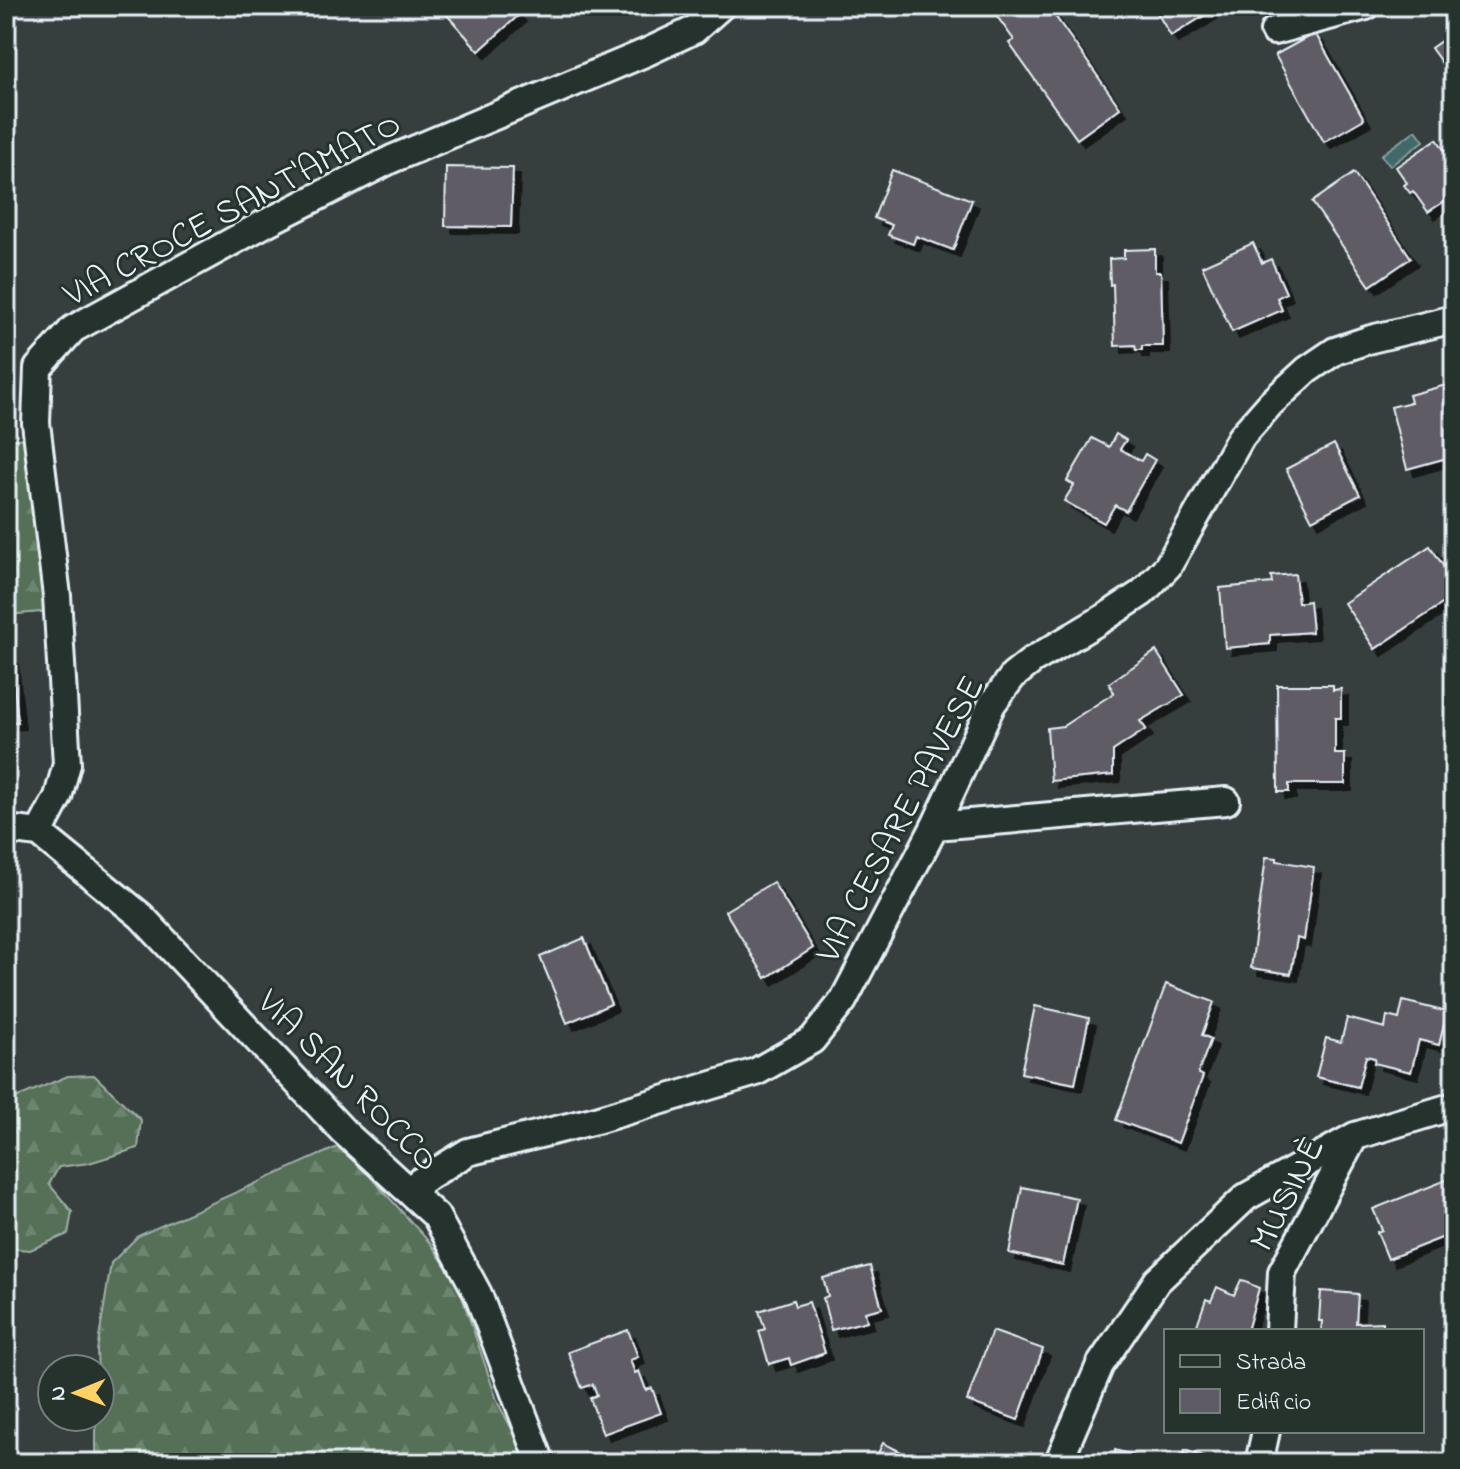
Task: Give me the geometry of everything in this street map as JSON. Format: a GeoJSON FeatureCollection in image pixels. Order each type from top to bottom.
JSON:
{"type":"FeatureCollection","features":[{"type":"Feature","properties":{"kind":"street","name":"VIA CROCE SANT'AMATO"},"geometry":{"type":"LineString","coordinates":[[39,833],[58,797],[67,764],[57,596],[36,423],[38,368],[73,329],[264,224],[392,159],[671,41],[694,30],[721,6]]}},
{"type":"Feature","properties":{"kind":"street"},"geometry":{"type":"LineString","coordinates":[[1274,31],[1366,6]]}},
{"type":"Feature","properties":{"kind":"street","name":"VIA CESARE PAVESE"},"geometry":{"type":"LineString","coordinates":[[415,1196],[419,1182],[468,1152],[596,1120],[756,1072],[812,1040],[843,1001],[935,826],[992,704],[1013,676],[1033,660],[1142,593],[1168,566],[1241,437],[1271,403],[1307,370],[1335,351],[1454,319]]}},
{"type":"Feature","properties":{"kind":"street"},"geometry":{"type":"LineString","coordinates":[[935,826],[1226,801]]}},
{"type":"Feature","properties":{"kind":"street"},"geometry":{"type":"LineString","coordinates":[[6,829],[39,833]]}},
{"type":"Feature","properties":{"kind":"street","name":"VIA SAN ROCCO"},"geometry":{"type":"LineString","coordinates":[[39,833],[141,916],[344,1132],[436,1216],[478,1294],[541,1463]]}},
{"type":"Feature","properties":{"kind":"street"},"geometry":{"type":"LineString","coordinates":[[1058,1463],[1100,1365],[1157,1281],[1246,1197],[1355,1136],[1454,1106]]}},
{"type":"Feature","properties":{"kind":"street","name":"MUSINÈ"},"geometry":{"type":"LineString","coordinates":[[1279,1329],[1282,1272],[1355,1136]]}},
{"type":"Feature","properties":{"kind":"street"},"geometry":{"type":"LineString","coordinates":[[1259,1463],[1266,1433]]}},
{"type":"Feature","properties":{"kind":"green space"},"geometry":{"type":"Polygon","coordinates":[[[29,437],[53,611],[6,615],[6,441],[29,437]]]}},
{"type":"Feature","properties":{"kind":"green space"},"geometry":{"type":"Polygon","coordinates":[[[94,1075],[141,1120],[138,1148],[89,1163],[59,1167],[49,1184],[72,1212],[68,1234],[30,1250],[6,1248],[6,1102],[68,1076],[94,1075]]]}},
{"type":"Feature","properties":{"kind":"green space"},"geometry":{"type":"Polygon","coordinates":[[[342,1145],[431,1244],[458,1285],[498,1403],[530,1463],[96,1463],[96,1433],[116,1433],[116,1353],[97,1351],[111,1263],[138,1236],[342,1145]]]}},
{"type":"Feature","properties":{"kind":"water"},"geometry":{"type":"Polygon","coordinates":[[[1416,130],[1424,141],[1390,166],[1381,155],[1416,130]]]}},
{"type":"Feature","properties":{"kind":"building"},"geometry":{"type":"Polygon","coordinates":[[[439,6],[511,6],[519,15],[479,51],[439,6]]]}},
{"type":"Feature","properties":{"kind":"building"},"geometry":{"type":"Polygon","coordinates":[[[1048,6],[1120,108],[1077,139],[1009,43],[1014,40],[991,8],[1048,6]]]}},
{"type":"Feature","properties":{"kind":"building"},"geometry":{"type":"Polygon","coordinates":[[[1153,6],[1218,6],[1218,7],[1171,36],[1153,6]]]}},
{"type":"Feature","properties":{"kind":"building"},"geometry":{"type":"Polygon","coordinates":[[[1454,32],[1454,80],[1431,48],[1454,32]]]}},
{"type":"Feature","properties":{"kind":"building"},"geometry":{"type":"Polygon","coordinates":[[[1315,33],[1364,119],[1324,142],[1275,55],[1315,33]]]}},
{"type":"Feature","properties":{"kind":"building"},"geometry":{"type":"Polygon","coordinates":[[[1437,139],[1454,165],[1454,195],[1428,212],[1413,191],[1410,193],[1404,185],[1407,183],[1396,167],[1437,139]]]}},
{"type":"Feature","properties":{"kind":"building"},"geometry":{"type":"Polygon","coordinates":[[[446,167],[513,168],[511,227],[445,226],[446,167]]]}},
{"type":"Feature","properties":{"kind":"building"},"geometry":{"type":"Polygon","coordinates":[[[892,170],[972,200],[953,250],[916,236],[913,244],[888,235],[892,225],[874,218],[892,170]]]}},
{"type":"Feature","properties":{"kind":"building"},"geometry":{"type":"Polygon","coordinates":[[[1354,173],[1411,258],[1370,286],[1312,202],[1354,173]]]}},
{"type":"Feature","properties":{"kind":"building"},"geometry":{"type":"Polygon","coordinates":[[[1253,243],[1262,263],[1271,259],[1286,293],[1277,298],[1282,310],[1232,332],[1202,266],[1253,243]]]}},
{"type":"Feature","properties":{"kind":"building"},"geometry":{"type":"Polygon","coordinates":[[[1155,249],[1155,272],[1161,272],[1163,346],[1142,346],[1142,350],[1136,350],[1135,345],[1115,346],[1109,259],[1124,258],[1124,250],[1155,249]]]}},
{"type":"Feature","properties":{"kind":"building"},"geometry":{"type":"Polygon","coordinates":[[[1450,384],[1454,400],[1454,456],[1407,469],[1391,407],[1411,402],[1409,395],[1450,384]]]}},
{"type":"Feature","properties":{"kind":"building"},"geometry":{"type":"Polygon","coordinates":[[[1116,434],[1126,440],[1120,449],[1141,461],[1145,454],[1155,460],[1126,511],[1115,505],[1104,523],[1064,501],[1074,485],[1067,481],[1092,438],[1109,447],[1116,434]]]}},
{"type":"Feature","properties":{"kind":"building"},"geometry":{"type":"Polygon","coordinates":[[[1334,444],[1360,495],[1312,520],[1286,469],[1334,444]]]}},
{"type":"Feature","properties":{"kind":"building"},"geometry":{"type":"Polygon","coordinates":[[[1430,546],[1454,582],[1454,602],[1451,604],[1448,600],[1375,649],[1344,603],[1430,546]]]}},
{"type":"Feature","properties":{"kind":"building"},"geometry":{"type":"Polygon","coordinates":[[[1295,574],[1298,603],[1309,601],[1312,632],[1270,635],[1270,644],[1225,648],[1220,588],[1272,583],[1271,576],[1295,574]]]}},
{"type":"Feature","properties":{"kind":"building"},"geometry":{"type":"Polygon","coordinates":[[[1156,651],[1184,695],[1140,721],[1146,729],[1113,751],[1113,775],[1051,781],[1047,728],[1063,726],[1114,693],[1109,683],[1156,651]]]}},
{"type":"Feature","properties":{"kind":"building"},"geometry":{"type":"Polygon","coordinates":[[[11,657],[18,722],[6,723],[6,658],[11,657]]]}},
{"type":"Feature","properties":{"kind":"building"},"geometry":{"type":"Polygon","coordinates":[[[1277,685],[1333,685],[1333,690],[1341,689],[1341,718],[1335,718],[1335,754],[1345,754],[1345,784],[1289,784],[1289,792],[1278,792],[1277,685]]]}},
{"type":"Feature","properties":{"kind":"building"},"geometry":{"type":"Polygon","coordinates":[[[1266,857],[1314,867],[1304,940],[1297,938],[1291,974],[1251,968],[1266,857]]]}},
{"type":"Feature","properties":{"kind":"building"},"geometry":{"type":"Polygon","coordinates":[[[773,882],[813,948],[766,978],[725,911],[773,882]]]}},
{"type":"Feature","properties":{"kind":"building"},"geometry":{"type":"Polygon","coordinates":[[[584,938],[611,1004],[567,1023],[540,957],[584,938]]]}},
{"type":"Feature","properties":{"kind":"building"},"geometry":{"type":"Polygon","coordinates":[[[1166,984],[1214,1002],[1202,1035],[1211,1039],[1198,1073],[1203,1076],[1178,1143],[1116,1120],[1166,984]]]}},
{"type":"Feature","properties":{"kind":"building"},"geometry":{"type":"Polygon","coordinates":[[[1403,1001],[1447,1012],[1439,1045],[1419,1040],[1411,1072],[1374,1063],[1375,1058],[1366,1056],[1358,1087],[1316,1077],[1326,1038],[1341,1042],[1347,1018],[1385,1028],[1387,1016],[1399,1019],[1403,1001]]]}},
{"type":"Feature","properties":{"kind":"building"},"geometry":{"type":"Polygon","coordinates":[[[1035,1006],[1089,1018],[1075,1084],[1021,1073],[1035,1006]]]}},
{"type":"Feature","properties":{"kind":"building"},"geometry":{"type":"Polygon","coordinates":[[[1449,1179],[1454,1191],[1454,1233],[1388,1259],[1377,1232],[1382,1230],[1373,1209],[1449,1179]]]}},
{"type":"Feature","properties":{"kind":"building"},"geometry":{"type":"Polygon","coordinates":[[[1022,1187],[1077,1198],[1063,1265],[1009,1253],[1022,1187]]]}},
{"type":"Feature","properties":{"kind":"building"},"geometry":{"type":"Polygon","coordinates":[[[870,1266],[882,1308],[865,1312],[867,1321],[831,1330],[823,1298],[828,1296],[823,1278],[870,1266]]]}},
{"type":"Feature","properties":{"kind":"building"},"geometry":{"type":"Polygon","coordinates":[[[1241,1280],[1259,1288],[1248,1329],[1196,1329],[1206,1299],[1211,1301],[1217,1287],[1234,1295],[1241,1280]]]}},
{"type":"Feature","properties":{"kind":"building"},"geometry":{"type":"Polygon","coordinates":[[[1321,1291],[1358,1294],[1356,1323],[1383,1322],[1383,1329],[1321,1329],[1322,1321],[1319,1321],[1321,1291]]]}},
{"type":"Feature","properties":{"kind":"building"},"geometry":{"type":"Polygon","coordinates":[[[793,1300],[795,1306],[809,1302],[825,1353],[791,1365],[789,1358],[769,1364],[759,1331],[765,1329],[759,1311],[793,1300]]]}},
{"type":"Feature","properties":{"kind":"building"},"geometry":{"type":"Polygon","coordinates":[[[628,1330],[638,1357],[630,1360],[635,1373],[639,1371],[646,1390],[652,1388],[661,1413],[603,1434],[590,1398],[597,1395],[593,1384],[582,1388],[568,1352],[628,1330]]]}},
{"type":"Feature","properties":{"kind":"building"},"geometry":{"type":"Polygon","coordinates":[[[992,1331],[1043,1349],[1018,1420],[967,1401],[992,1331]]]}},
{"type":"Feature","properties":{"kind":"building"},"geometry":{"type":"Polygon","coordinates":[[[883,1443],[923,1463],[873,1463],[883,1443]]]}},
{"type":"Feature","properties":{"kind":"building"},"geometry":{"type":"Polygon","coordinates":[[[1115,1450],[1135,1456],[1133,1463],[1113,1463],[1115,1450]]]}},
{"type":"Feature","properties":{"kind":"building"},"geometry":{"type":"Polygon","coordinates":[[[1185,1450],[1218,1463],[1181,1463],[1185,1450]]]}}]}
